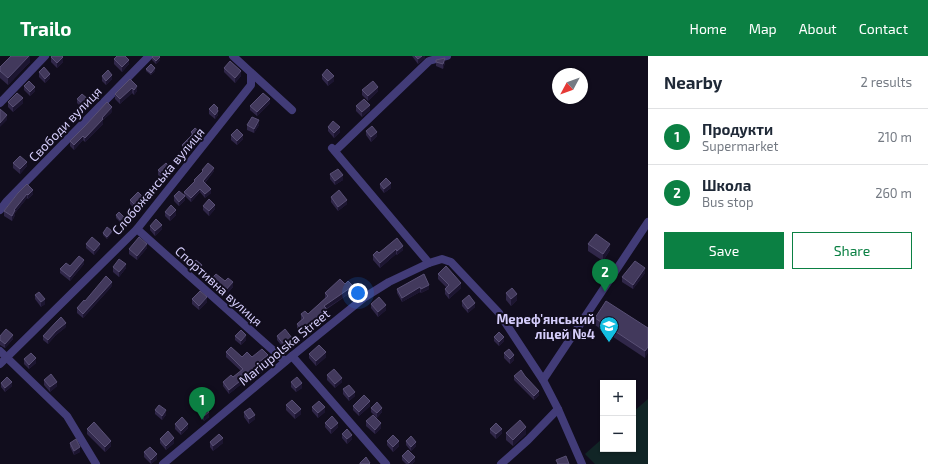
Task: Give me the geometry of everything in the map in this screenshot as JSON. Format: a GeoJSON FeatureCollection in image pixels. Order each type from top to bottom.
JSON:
{"type":"FeatureCollection","features":[{"type":"Feature","properties":{"kind":"street"},"geometry":{"type":"LineString","coordinates":[[0,103],[45,56]]}},
{"type":"Feature","properties":{"kind":"street","name":"Свободи вулиця"},"geometry":{"type":"LineString","coordinates":[[0,210],[7,201],[149,56]]}},
{"type":"Feature","properties":{"kind":"street"},"geometry":{"type":"LineString","coordinates":[[233,56],[292,110]]}},
{"type":"Feature","properties":{"kind":"street"},"geometry":{"type":"LineString","coordinates":[[447,56],[429,61],[334,150],[429,262],[442,259],[451,262],[499,313],[543,380],[558,409],[582,464]]}},
{"type":"Feature","properties":{"kind":"street","name":"Слобожанська вулиця"},"geometry":{"type":"LineString","coordinates":[[0,364],[137,229],[251,85],[251,73]]}},
{"type":"Feature","properties":{"kind":"street"},"geometry":{"type":"LineString","coordinates":[[543,380],[648,222]]}},
{"type":"Feature","properties":{"kind":"street","name":"Спортивна вулиця"},"geometry":{"type":"LineString","coordinates":[[137,229],[288,359],[386,464]]}},
{"type":"Feature","properties":{"kind":"street","name":"Mariupolska Street"},"geometry":{"type":"LineString","coordinates":[[163,464],[288,359],[365,297],[389,282],[429,262]]}},
{"type":"Feature","properties":{"kind":"street"},"geometry":{"type":"LineString","coordinates":[[0,351],[67,416],[96,464]]}},
{"type":"Feature","properties":{"kind":"street"},"geometry":{"type":"LineString","coordinates":[[501,464],[528,440],[558,409]]}},
{"type":"Feature","properties":{"kind":"green space"},"geometry":{"type":"Polygon","coordinates":[[[648,399],[648,464],[595,464],[585,454],[600,441],[600,452],[636,452],[636,409],[648,399]]]}},
{"type":"Feature","properties":{"kind":"building"},"geometry":{"type":"Polygon","coordinates":[[[11,56],[29,56],[8,78],[0,71],[0,67],[11,56]]]}},
{"type":"Feature","properties":{"kind":"building"},"geometry":{"type":"Polygon","coordinates":[[[117,56],[125,56],[129,60],[122,67],[114,59],[117,56]]]}},
{"type":"Feature","properties":{"kind":"building"},"geometry":{"type":"Polygon","coordinates":[[[415,56],[422,56],[418,59],[415,56]]]}},
{"type":"Feature","properties":{"kind":"building"},"geometry":{"type":"Polygon","coordinates":[[[51,57],[63,57],[57,63],[51,57]]]}},
{"type":"Feature","properties":{"kind":"building"},"geometry":{"type":"Polygon","coordinates":[[[152,57],[160,57],[156,61],[152,57]]]}},
{"type":"Feature","properties":{"kind":"building"},"geometry":{"type":"Polygon","coordinates":[[[445,58],[443,64],[436,62],[436,60],[445,58]]]}},
{"type":"Feature","properties":{"kind":"building"},"geometry":{"type":"Polygon","coordinates":[[[230,61],[241,71],[235,78],[224,68],[230,61]]]}},
{"type":"Feature","properties":{"kind":"building"},"geometry":{"type":"Polygon","coordinates":[[[151,64],[155,68],[151,73],[146,69],[151,64]]]}},
{"type":"Feature","properties":{"kind":"building"},"geometry":{"type":"Polygon","coordinates":[[[44,67],[50,74],[45,79],[39,72],[44,67]]]}},
{"type":"Feature","properties":{"kind":"building"},"geometry":{"type":"Polygon","coordinates":[[[327,69],[334,76],[328,81],[322,75],[327,69]]]}},
{"type":"Feature","properties":{"kind":"building"},"geometry":{"type":"Polygon","coordinates":[[[108,70],[112,75],[106,81],[102,76],[108,70]]]}},
{"type":"Feature","properties":{"kind":"building"},"geometry":{"type":"Polygon","coordinates":[[[130,79],[137,86],[134,90],[132,88],[120,99],[115,94],[130,79]]]}},
{"type":"Feature","properties":{"kind":"building"},"geometry":{"type":"Polygon","coordinates":[[[29,81],[35,87],[30,92],[24,86],[29,81]]]}},
{"type":"Feature","properties":{"kind":"building"},"geometry":{"type":"Polygon","coordinates":[[[373,81],[378,87],[368,96],[362,90],[373,81]]]}},
{"type":"Feature","properties":{"kind":"building"},"geometry":{"type":"Polygon","coordinates":[[[17,93],[23,98],[13,107],[8,102],[17,93]]]}},
{"type":"Feature","properties":{"kind":"building"},"geometry":{"type":"Polygon","coordinates":[[[263,93],[270,99],[257,112],[250,106],[263,93]]]}},
{"type":"Feature","properties":{"kind":"building"},"geometry":{"type":"Polygon","coordinates":[[[82,94],[89,100],[84,105],[77,99],[82,94]]]}},
{"type":"Feature","properties":{"kind":"building"},"geometry":{"type":"Polygon","coordinates":[[[364,99],[370,105],[362,112],[356,106],[364,99]]]}},
{"type":"Feature","properties":{"kind":"building"},"geometry":{"type":"Polygon","coordinates":[[[107,102],[112,107],[102,118],[103,119],[85,138],[83,136],[74,145],[70,141],[107,102]]]}},
{"type":"Feature","properties":{"kind":"building"},"geometry":{"type":"Polygon","coordinates":[[[214,104],[218,108],[215,115],[209,109],[214,104]]]}},
{"type":"Feature","properties":{"kind":"building"},"geometry":{"type":"Polygon","coordinates":[[[0,109],[7,115],[0,123],[0,109]]]}},
{"type":"Feature","properties":{"kind":"building"},"geometry":{"type":"Polygon","coordinates":[[[252,117],[259,120],[254,129],[247,125],[252,117]]]}},
{"type":"Feature","properties":{"kind":"building"},"geometry":{"type":"Polygon","coordinates":[[[333,121],[340,127],[334,133],[328,127],[333,121]]]}},
{"type":"Feature","properties":{"kind":"building"},"geometry":{"type":"Polygon","coordinates":[[[372,126],[377,132],[371,137],[366,131],[372,126]]]}},
{"type":"Feature","properties":{"kind":"building"},"geometry":{"type":"Polygon","coordinates":[[[195,128],[201,133],[192,142],[193,143],[187,150],[182,145],[193,134],[191,132],[195,128]]]}},
{"type":"Feature","properties":{"kind":"building"},"geometry":{"type":"Polygon","coordinates":[[[237,129],[243,135],[237,141],[231,135],[237,129]]]}},
{"type":"Feature","properties":{"kind":"building"},"geometry":{"type":"Polygon","coordinates":[[[20,156],[27,162],[20,169],[13,163],[20,156]]]}},
{"type":"Feature","properties":{"kind":"building"},"geometry":{"type":"Polygon","coordinates":[[[166,163],[171,168],[164,176],[158,170],[166,163]]]}},
{"type":"Feature","properties":{"kind":"building"},"geometry":{"type":"Polygon","coordinates":[[[208,163],[214,168],[203,181],[211,189],[205,194],[200,189],[191,198],[184,192],[195,181],[194,180],[203,171],[202,170],[208,163]]]}},
{"type":"Feature","properties":{"kind":"building"},"geometry":{"type":"Polygon","coordinates":[[[338,169],[343,175],[335,181],[330,174],[338,169]]]}},
{"type":"Feature","properties":{"kind":"building"},"geometry":{"type":"Polygon","coordinates":[[[386,178],[391,183],[384,189],[380,184],[386,178]]]}},
{"type":"Feature","properties":{"kind":"building"},"geometry":{"type":"Polygon","coordinates":[[[27,184],[33,190],[28,195],[27,194],[14,210],[12,216],[4,211],[18,193],[27,184]]]}},
{"type":"Feature","properties":{"kind":"building"},"geometry":{"type":"Polygon","coordinates":[[[339,190],[347,200],[338,207],[331,197],[339,190]]]}},
{"type":"Feature","properties":{"kind":"building"},"geometry":{"type":"Polygon","coordinates":[[[179,191],[185,196],[179,202],[174,196],[179,191]]]}},
{"type":"Feature","properties":{"kind":"building"},"geometry":{"type":"Polygon","coordinates":[[[138,192],[143,197],[135,205],[130,200],[138,192]]]}},
{"type":"Feature","properties":{"kind":"building"},"geometry":{"type":"Polygon","coordinates":[[[209,199],[215,205],[209,211],[203,206],[209,199]]]}},
{"type":"Feature","properties":{"kind":"building"},"geometry":{"type":"Polygon","coordinates":[[[171,205],[176,210],[170,216],[165,212],[171,205]]]}},
{"type":"Feature","properties":{"kind":"building"},"geometry":{"type":"Polygon","coordinates":[[[119,212],[125,218],[121,221],[116,215],[119,212]]]}},
{"type":"Feature","properties":{"kind":"building"},"geometry":{"type":"Polygon","coordinates":[[[156,219],[162,225],[155,231],[150,226],[156,219]]]}},
{"type":"Feature","properties":{"kind":"building"},"geometry":{"type":"Polygon","coordinates":[[[107,227],[112,231],[107,237],[103,233],[107,227]]]}},
{"type":"Feature","properties":{"kind":"building"},"geometry":{"type":"Polygon","coordinates":[[[596,234],[610,244],[603,254],[588,244],[596,234]]]}},
{"type":"Feature","properties":{"kind":"building"},"geometry":{"type":"Polygon","coordinates":[[[92,237],[100,244],[94,251],[86,244],[92,237]]]}},
{"type":"Feature","properties":{"kind":"building"},"geometry":{"type":"Polygon","coordinates":[[[139,237],[147,244],[137,256],[129,249],[139,237]]]}},
{"type":"Feature","properties":{"kind":"building"},"geometry":{"type":"Polygon","coordinates":[[[397,238],[403,246],[397,251],[396,249],[380,263],[373,255],[377,251],[379,253],[397,238]]]}},
{"type":"Feature","properties":{"kind":"building"},"geometry":{"type":"Polygon","coordinates":[[[79,256],[84,260],[70,277],[60,269],[66,263],[70,266],[79,256]]]}},
{"type":"Feature","properties":{"kind":"building"},"geometry":{"type":"Polygon","coordinates":[[[119,259],[126,264],[119,272],[113,267],[119,259]]]}},
{"type":"Feature","properties":{"kind":"building"},"geometry":{"type":"Polygon","coordinates":[[[196,260],[202,265],[199,269],[193,264],[196,260]]]}},
{"type":"Feature","properties":{"kind":"building"},"geometry":{"type":"Polygon","coordinates":[[[635,261],[645,268],[633,285],[622,277],[635,261]]]}},
{"type":"Feature","properties":{"kind":"building"},"geometry":{"type":"Polygon","coordinates":[[[446,266],[461,283],[449,294],[445,289],[449,285],[438,274],[446,266]]]}},
{"type":"Feature","properties":{"kind":"building"},"geometry":{"type":"Polygon","coordinates":[[[216,274],[225,281],[228,278],[233,282],[225,291],[211,279],[216,274]]]}},
{"type":"Feature","properties":{"kind":"building"},"geometry":{"type":"Polygon","coordinates":[[[424,274],[429,285],[421,289],[420,287],[402,298],[397,289],[424,274]]]}},
{"type":"Feature","properties":{"kind":"building"},"geometry":{"type":"Polygon","coordinates":[[[106,276],[112,282],[83,314],[77,308],[84,300],[85,301],[106,276]]]}},
{"type":"Feature","properties":{"kind":"building"},"geometry":{"type":"Polygon","coordinates":[[[340,279],[345,284],[348,281],[353,286],[324,306],[327,309],[303,331],[297,324],[304,318],[301,314],[305,311],[308,314],[328,296],[325,293],[340,279]]]}},
{"type":"Feature","properties":{"kind":"building"},"geometry":{"type":"Polygon","coordinates":[[[512,288],[517,294],[511,299],[506,293],[512,288]]]}},
{"type":"Feature","properties":{"kind":"building"},"geometry":{"type":"Polygon","coordinates":[[[200,291],[207,297],[199,306],[192,299],[200,291]]]}},
{"type":"Feature","properties":{"kind":"building"},"geometry":{"type":"Polygon","coordinates":[[[39,292],[45,299],[41,302],[35,295],[39,292]]]}},
{"type":"Feature","properties":{"kind":"building"},"geometry":{"type":"Polygon","coordinates":[[[469,295],[475,303],[468,309],[462,301],[469,295]]]}},
{"type":"Feature","properties":{"kind":"building"},"geometry":{"type":"Polygon","coordinates":[[[379,297],[386,305],[378,312],[371,304],[379,297]]]}},
{"type":"Feature","properties":{"kind":"building"},"geometry":{"type":"Polygon","coordinates":[[[606,301],[648,328],[648,347],[645,351],[595,318],[606,301]]]}},
{"type":"Feature","properties":{"kind":"building"},"geometry":{"type":"Polygon","coordinates":[[[61,317],[66,323],[48,340],[43,336],[61,317]]]}},
{"type":"Feature","properties":{"kind":"building"},"geometry":{"type":"Polygon","coordinates":[[[6,329],[13,335],[5,344],[0,340],[0,336],[6,329]]]}},
{"type":"Feature","properties":{"kind":"building"},"geometry":{"type":"Polygon","coordinates":[[[285,329],[292,338],[284,345],[277,336],[285,329]]]}},
{"type":"Feature","properties":{"kind":"building"},"geometry":{"type":"Polygon","coordinates":[[[241,330],[246,335],[241,341],[235,336],[241,330]]]}},
{"type":"Feature","properties":{"kind":"building"},"geometry":{"type":"Polygon","coordinates":[[[499,332],[504,337],[499,342],[494,337],[499,332]]]}},
{"type":"Feature","properties":{"kind":"building"},"geometry":{"type":"Polygon","coordinates":[[[319,345],[326,352],[316,361],[309,354],[319,345]]]}},
{"type":"Feature","properties":{"kind":"building"},"geometry":{"type":"Polygon","coordinates":[[[231,347],[242,357],[247,352],[252,357],[262,349],[268,355],[258,363],[262,367],[259,371],[256,368],[229,390],[223,382],[231,375],[233,377],[243,369],[226,352],[231,347]]]}},
{"type":"Feature","properties":{"kind":"building"},"geometry":{"type":"Polygon","coordinates":[[[509,349],[514,355],[510,359],[504,353],[509,349]]]}},
{"type":"Feature","properties":{"kind":"building"},"geometry":{"type":"Polygon","coordinates":[[[31,353],[36,358],[29,365],[24,359],[31,353]]]}},
{"type":"Feature","properties":{"kind":"building"},"geometry":{"type":"Polygon","coordinates":[[[334,369],[342,378],[335,384],[327,375],[334,369]]]}},
{"type":"Feature","properties":{"kind":"building"},"geometry":{"type":"Polygon","coordinates":[[[521,370],[539,391],[534,396],[514,376],[521,370]]]}},
{"type":"Feature","properties":{"kind":"building"},"geometry":{"type":"Polygon","coordinates":[[[51,374],[57,382],[50,387],[44,380],[51,374]]]}},
{"type":"Feature","properties":{"kind":"building"},"geometry":{"type":"Polygon","coordinates":[[[7,377],[12,382],[5,388],[1,383],[7,377]]]}},
{"type":"Feature","properties":{"kind":"building"},"geometry":{"type":"Polygon","coordinates":[[[297,377],[302,383],[296,388],[291,382],[297,377]]]}},
{"type":"Feature","properties":{"kind":"building"},"geometry":{"type":"Polygon","coordinates":[[[349,385],[355,392],[349,397],[343,389],[349,385]]]}},
{"type":"Feature","properties":{"kind":"building"},"geometry":{"type":"Polygon","coordinates":[[[364,395],[370,401],[359,412],[353,406],[364,395]]]}},
{"type":"Feature","properties":{"kind":"building"},"geometry":{"type":"Polygon","coordinates":[[[292,400],[301,409],[295,414],[286,405],[292,400]]]}},
{"type":"Feature","properties":{"kind":"building"},"geometry":{"type":"Polygon","coordinates":[[[319,401],[325,407],[318,413],[312,407],[319,401]]]}},
{"type":"Feature","properties":{"kind":"building"},"geometry":{"type":"Polygon","coordinates":[[[377,402],[382,408],[377,413],[371,408],[377,402]]]}},
{"type":"Feature","properties":{"kind":"building"},"geometry":{"type":"Polygon","coordinates":[[[159,405],[166,410],[162,416],[155,410],[159,405]]]}},
{"type":"Feature","properties":{"kind":"building"},"geometry":{"type":"Polygon","coordinates":[[[205,408],[209,412],[204,416],[201,412],[205,408]]]}},
{"type":"Feature","properties":{"kind":"building"},"geometry":{"type":"Polygon","coordinates":[[[250,408],[255,415],[249,419],[244,412],[250,408]]]}},
{"type":"Feature","properties":{"kind":"building"},"geometry":{"type":"Polygon","coordinates":[[[373,415],[381,423],[375,430],[366,421],[373,415]]]}},
{"type":"Feature","properties":{"kind":"building"},"geometry":{"type":"Polygon","coordinates":[[[332,416],[338,423],[331,429],[325,423],[332,416]]]}},
{"type":"Feature","properties":{"kind":"building"},"geometry":{"type":"Polygon","coordinates":[[[182,417],[188,424],[181,431],[175,424],[182,417]]]}},
{"type":"Feature","properties":{"kind":"building"},"geometry":{"type":"Polygon","coordinates":[[[520,420],[526,427],[513,440],[506,433],[520,420]]]}},
{"type":"Feature","properties":{"kind":"building"},"geometry":{"type":"Polygon","coordinates":[[[94,422],[111,441],[105,447],[87,429],[94,422]]]}},
{"type":"Feature","properties":{"kind":"building"},"geometry":{"type":"Polygon","coordinates":[[[496,423],[502,429],[496,434],[490,429],[496,423]]]}},
{"type":"Feature","properties":{"kind":"building"},"geometry":{"type":"Polygon","coordinates":[[[347,429],[352,435],[347,439],[342,434],[347,429]]]}},
{"type":"Feature","properties":{"kind":"building"},"geometry":{"type":"Polygon","coordinates":[[[168,431],[174,438],[166,446],[160,439],[168,431]]]}},
{"type":"Feature","properties":{"kind":"building"},"geometry":{"type":"Polygon","coordinates":[[[219,434],[223,438],[213,446],[210,442],[219,434]]]}},
{"type":"Feature","properties":{"kind":"building"},"geometry":{"type":"Polygon","coordinates":[[[393,435],[399,441],[393,447],[387,441],[393,435]]]}},
{"type":"Feature","properties":{"kind":"building"},"geometry":{"type":"Polygon","coordinates":[[[411,436],[416,442],[411,447],[406,441],[411,436]]]}},
{"type":"Feature","properties":{"kind":"building"},"geometry":{"type":"Polygon","coordinates":[[[76,439],[80,447],[74,451],[70,443],[76,439]]]}},
{"type":"Feature","properties":{"kind":"building"},"geometry":{"type":"Polygon","coordinates":[[[150,447],[157,454],[151,460],[144,452],[150,447]]]}},
{"type":"Feature","properties":{"kind":"building"},"geometry":{"type":"Polygon","coordinates":[[[408,450],[415,457],[409,463],[402,456],[408,450]]]}},
{"type":"Feature","properties":{"kind":"building"},"geometry":{"type":"Polygon","coordinates":[[[566,456],[569,464],[558,464],[556,460],[566,456]]]}},
{"type":"Feature","properties":{"kind":"building"},"geometry":{"type":"Polygon","coordinates":[[[366,457],[370,463],[360,464],[360,463],[366,457]]]}},
{"type":"Feature","properties":{"kind":"place","name":"Школа"},"geometry":{"type":"Point","coordinates":[605,292]}},
{"type":"Feature","properties":{"kind":"place","name":"Мереф'янський ліцей №4"},"geometry":{"type":"Point","coordinates":[609,343]}},
{"type":"Feature","properties":{"kind":"place","name":"Продукти"},"geometry":{"type":"Point","coordinates":[202,420]}}]}
